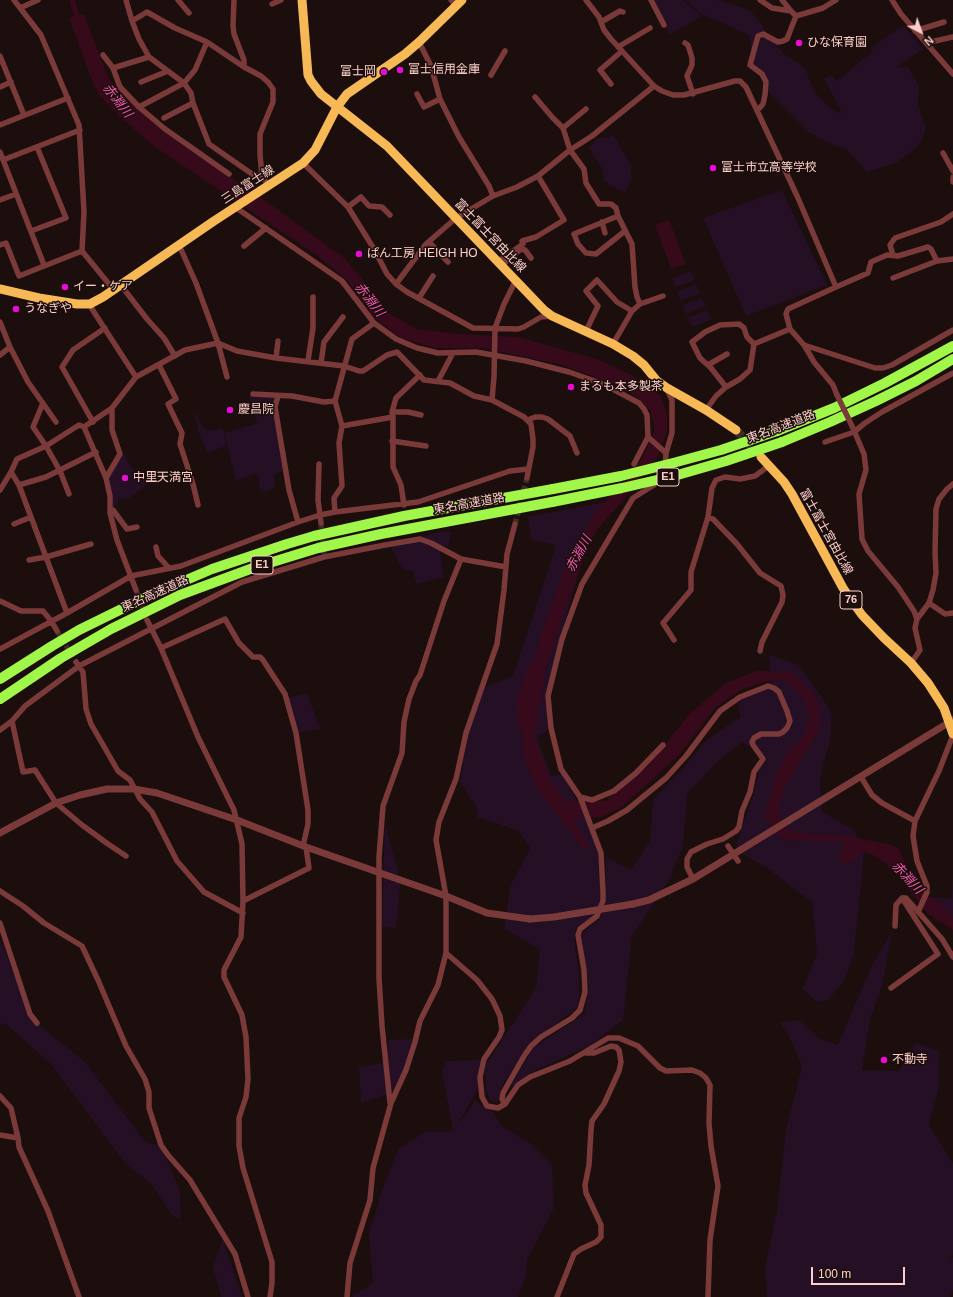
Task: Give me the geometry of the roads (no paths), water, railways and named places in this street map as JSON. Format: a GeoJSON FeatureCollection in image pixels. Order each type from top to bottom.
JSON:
{"type":"FeatureCollection","features":[{"type":"Feature","properties":{"kind":"highway","name":"東名高速道路"},"geometry":{"type":"LineString","coordinates":[[0,679],[79,630],[142,599],[212,569],[314,536],[404,516],[621,476],[721,450],[777,431],[834,408],[953,346]]}},
{"type":"Feature","properties":{"kind":"highway","name":"東名高速道路"},"geometry":{"type":"LineString","coordinates":[[0,699],[61,658],[117,625],[180,595],[253,568],[318,548],[381,534],[622,488],[674,476],[726,461],[782,442],[830,422],[916,381],[953,359]]}},
{"type":"Feature","properties":{"kind":"main road","name":"富士富士宮由比線"},"geometry":{"type":"LineString","coordinates":[[302,0],[308,75],[321,94],[387,146],[544,310],[552,316],[613,344],[633,356],[644,365],[657,381],[736,430]]}},
{"type":"Feature","properties":{"kind":"main road","name":"三島富士線"},"geometry":{"type":"LineString","coordinates":[[90,304],[303,163],[315,150],[337,107],[346,94],[405,54],[419,42],[456,2]]}},
{"type":"Feature","properties":{"kind":"main road"},"geometry":{"type":"LineString","coordinates":[[0,289],[39,298],[77,304],[90,304]]}},
{"type":"Feature","properties":{"kind":"main road","name":"富士富士宮由比線"},"geometry":{"type":"LineString","coordinates":[[761,457],[770,465],[792,494],[843,588],[862,615],[911,663],[936,696],[951,721],[953,734]]}},
{"type":"Feature","properties":{"kind":"street"},"geometry":{"type":"LineString","coordinates":[[14,0],[41,35],[79,124],[84,212],[82,251],[147,319],[164,338],[176,356]]}},
{"type":"Feature","properties":{"kind":"street"},"geometry":{"type":"LineString","coordinates":[[20,8],[38,0]]}},
{"type":"Feature","properties":{"kind":"street"},"geometry":{"type":"LineString","coordinates":[[126,0],[139,39],[149,57],[184,83],[191,93],[209,144],[252,174],[262,177],[269,185]]}},
{"type":"Feature","properties":{"kind":"street"},"geometry":{"type":"LineString","coordinates":[[178,0],[189,13]]}},
{"type":"Feature","properties":{"kind":"street"},"geometry":{"type":"LineString","coordinates":[[234,0],[234,34],[244,60],[244,67]]}},
{"type":"Feature","properties":{"kind":"street"},"geometry":{"type":"LineString","coordinates":[[272,4],[281,0]]}},
{"type":"Feature","properties":{"kind":"street"},"geometry":{"type":"LineString","coordinates":[[586,0],[599,17],[604,30],[654,86],[662,91],[673,95],[693,94],[735,81],[740,81],[746,87],[798,198],[836,287]]}},
{"type":"Feature","properties":{"kind":"street"},"geometry":{"type":"LineString","coordinates":[[651,0],[664,25]]}},
{"type":"Feature","properties":{"kind":"street"},"geometry":{"type":"LineString","coordinates":[[760,0],[772,8],[791,11]]}},
{"type":"Feature","properties":{"kind":"street"},"geometry":{"type":"LineString","coordinates":[[782,0],[796,16]]}},
{"type":"Feature","properties":{"kind":"street"},"geometry":{"type":"LineString","coordinates":[[796,16],[823,8],[836,0]]}},
{"type":"Feature","properties":{"kind":"street"},"geometry":{"type":"LineString","coordinates":[[892,0],[915,31],[953,74]]}},
{"type":"Feature","properties":{"kind":"street"},"geometry":{"type":"LineString","coordinates":[[601,22],[620,11],[623,12]]}},
{"type":"Feature","properties":{"kind":"street"},"geometry":{"type":"LineString","coordinates":[[132,21],[147,12],[175,28],[207,42],[268,82],[273,90],[273,102],[260,134],[262,177]]}},
{"type":"Feature","properties":{"kind":"street"},"geometry":{"type":"LineString","coordinates":[[757,111],[763,104],[766,82],[762,74],[750,65],[758,36],[763,34],[778,42],[787,39],[796,16]]}},
{"type":"Feature","properties":{"kind":"street"},"geometry":{"type":"LineString","coordinates":[[915,31],[944,22]]}},
{"type":"Feature","properties":{"kind":"street"},"geometry":{"type":"LineString","coordinates":[[611,84],[600,70],[620,49],[650,28]]}},
{"type":"Feature","properties":{"kind":"street"},"geometry":{"type":"LineString","coordinates":[[926,44],[953,37]]}},
{"type":"Feature","properties":{"kind":"street"},"geometry":{"type":"LineString","coordinates":[[139,107],[184,83],[195,70],[207,42]]}},
{"type":"Feature","properties":{"kind":"street"},"geometry":{"type":"LineString","coordinates":[[419,42],[431,66],[440,99],[459,137],[489,186],[493,196]]}},
{"type":"Feature","properties":{"kind":"street"},"geometry":{"type":"LineString","coordinates":[[685,43],[688,45],[692,58],[692,65],[688,76],[693,94]]}},
{"type":"Feature","properties":{"kind":"street"},"geometry":{"type":"LineString","coordinates":[[491,76],[505,51]]}},
{"type":"Feature","properties":{"kind":"street"},"geometry":{"type":"LineString","coordinates":[[103,55],[113,68],[120,87],[139,107],[165,129],[229,174]]}},
{"type":"Feature","properties":{"kind":"street"},"geometry":{"type":"LineString","coordinates":[[0,56],[24,115]]}},
{"type":"Feature","properties":{"kind":"street"},"geometry":{"type":"LineString","coordinates":[[113,68],[149,57]]}},
{"type":"Feature","properties":{"kind":"street"},"geometry":{"type":"LineString","coordinates":[[141,82],[168,71]]}},
{"type":"Feature","properties":{"kind":"street"},"geometry":{"type":"LineString","coordinates":[[0,87],[11,82]]}},
{"type":"Feature","properties":{"kind":"street"},"geometry":{"type":"LineString","coordinates":[[396,284],[429,242],[456,218],[493,196],[517,187],[538,176],[570,150],[592,136],[654,86]]}},
{"type":"Feature","properties":{"kind":"street"},"geometry":{"type":"LineString","coordinates":[[417,94],[424,107],[440,99]]}},
{"type":"Feature","properties":{"kind":"street"},"geometry":{"type":"LineString","coordinates":[[535,97],[552,118],[563,128],[570,150],[584,169],[586,183],[599,204],[611,204],[616,208],[618,216],[632,244],[636,287],[640,304]]}},
{"type":"Feature","properties":{"kind":"street"},"geometry":{"type":"LineString","coordinates":[[0,125],[68,98]]}},
{"type":"Feature","properties":{"kind":"street"},"geometry":{"type":"LineString","coordinates":[[164,118],[194,103]]}},
{"type":"Feature","properties":{"kind":"street"},"geometry":{"type":"LineString","coordinates":[[563,128],[586,109]]}},
{"type":"Feature","properties":{"kind":"street"},"geometry":{"type":"LineString","coordinates":[[3,160],[80,130]]}},
{"type":"Feature","properties":{"kind":"street"},"geometry":{"type":"LineString","coordinates":[[30,231],[66,218],[38,147]]}},
{"type":"Feature","properties":{"kind":"street"},"geometry":{"type":"LineString","coordinates":[[0,152],[44,265]]}},
{"type":"Feature","properties":{"kind":"street"},"geometry":{"type":"LineString","coordinates":[[943,153],[953,171]]}},
{"type":"Feature","properties":{"kind":"street"},"geometry":{"type":"LineString","coordinates":[[303,163],[348,207],[387,274],[396,284],[473,328],[518,329],[541,317],[552,316]]}},
{"type":"Feature","properties":{"kind":"street"},"geometry":{"type":"LineString","coordinates":[[500,263],[523,244],[522,241],[536,237],[564,220],[538,176]]}},
{"type":"Feature","properties":{"kind":"street"},"geometry":{"type":"LineString","coordinates":[[953,177],[953,182]]}},
{"type":"Feature","properties":{"kind":"street"},"geometry":{"type":"LineString","coordinates":[[0,200],[16,194]]}},
{"type":"Feature","properties":{"kind":"street"},"geometry":{"type":"LineString","coordinates":[[348,207],[361,197],[368,206],[382,207],[390,215]]}},
{"type":"Feature","properties":{"kind":"street"},"geometry":{"type":"LineString","coordinates":[[235,207],[342,281],[374,323],[396,339],[417,348],[438,353],[476,352],[526,361],[569,372],[603,384],[639,403],[644,409],[648,423],[648,437],[634,464]]}},
{"type":"Feature","properties":{"kind":"street"},"geometry":{"type":"LineString","coordinates":[[894,255],[890,245],[894,238],[941,222],[953,214]]}},
{"type":"Feature","properties":{"kind":"street"},"geometry":{"type":"LineString","coordinates":[[618,216],[574,234],[578,244],[586,252],[596,254],[625,230]]}},
{"type":"Feature","properties":{"kind":"street"},"geometry":{"type":"LineString","coordinates":[[602,222],[605,233]]}},
{"type":"Feature","properties":{"kind":"street"},"geometry":{"type":"LineString","coordinates":[[244,246],[266,228]]}},
{"type":"Feature","properties":{"kind":"street"},"geometry":{"type":"LineString","coordinates":[[429,242],[448,262]]}},
{"type":"Feature","properties":{"kind":"street"},"geometry":{"type":"LineString","coordinates":[[0,246],[6,243],[19,276],[82,251]]}},
{"type":"Feature","properties":{"kind":"street"},"geometry":{"type":"LineString","coordinates":[[179,245],[196,283],[218,343],[227,377]]}},
{"type":"Feature","properties":{"kind":"street"},"geometry":{"type":"LineString","coordinates":[[918,619],[898,587],[868,551],[862,539],[859,494],[866,470],[864,454],[833,385],[814,362],[804,345],[790,329],[786,314],[788,309],[868,273],[871,262],[887,255],[898,256],[928,247],[938,262]]}},
{"type":"Feature","properties":{"kind":"street"},"geometry":{"type":"LineString","coordinates":[[500,263],[521,249],[525,250],[530,258]]}},
{"type":"Feature","properties":{"kind":"street"},"geometry":{"type":"LineString","coordinates":[[893,278],[938,262],[953,259]]}},
{"type":"Feature","properties":{"kind":"street"},"geometry":{"type":"LineString","coordinates":[[419,298],[433,276]]}},
{"type":"Feature","properties":{"kind":"street"},"geometry":{"type":"LineString","coordinates":[[492,400],[495,328],[504,304],[516,280]]}},
{"type":"Feature","properties":{"kind":"street"},"geometry":{"type":"LineString","coordinates":[[586,331],[598,306],[586,291],[597,280],[617,302],[632,311]]}},
{"type":"Feature","properties":{"kind":"street"},"geometry":{"type":"LineString","coordinates":[[613,344],[632,311],[640,304],[663,296]]}},
{"type":"Feature","properties":{"kind":"street"},"geometry":{"type":"LineString","coordinates":[[308,362],[313,328],[313,297]]}},
{"type":"Feature","properties":{"kind":"street"},"geometry":{"type":"LineString","coordinates":[[90,304],[136,377]]}},
{"type":"Feature","properties":{"kind":"street"},"geometry":{"type":"LineString","coordinates":[[322,363],[324,342],[343,317]]}},
{"type":"Feature","properties":{"kind":"street"},"geometry":{"type":"LineString","coordinates":[[0,322],[10,347],[28,382],[56,422]]}},
{"type":"Feature","properties":{"kind":"street"},"geometry":{"type":"LineString","coordinates":[[334,512],[334,498],[342,486],[339,443],[342,426],[335,401],[352,339],[374,323]]}},
{"type":"Feature","properties":{"kind":"street"},"geometry":{"type":"LineString","coordinates":[[726,387],[708,365],[700,358],[692,342],[706,332],[720,325],[739,324],[744,328],[747,337],[754,344]]}},
{"type":"Feature","properties":{"kind":"street"},"geometry":{"type":"LineString","coordinates":[[93,422],[62,367],[73,350],[105,328]]}},
{"type":"Feature","properties":{"kind":"street"},"geometry":{"type":"LineString","coordinates":[[754,344],[790,329]]}},
{"type":"Feature","properties":{"kind":"street"},"geometry":{"type":"LineString","coordinates":[[804,345],[875,368],[882,368],[892,365],[953,330]]}},
{"type":"Feature","properties":{"kind":"street"},"geometry":{"type":"LineString","coordinates":[[276,358],[278,340]]}},
{"type":"Feature","properties":{"kind":"street"},"geometry":{"type":"LineString","coordinates":[[84,428],[112,408],[136,377],[185,350],[218,343],[237,350],[276,358],[344,366],[358,371],[363,370],[387,355],[397,352],[424,380],[450,383],[474,396],[492,400],[528,420],[531,424],[533,447],[527,478]]}},
{"type":"Feature","properties":{"kind":"street"},"geometry":{"type":"LineString","coordinates":[[706,410],[716,396],[750,370],[754,344]]}},
{"type":"Feature","properties":{"kind":"street"},"geometry":{"type":"LineString","coordinates":[[0,355],[10,347]]}},
{"type":"Feature","properties":{"kind":"street"},"geometry":{"type":"LineString","coordinates":[[438,382],[453,353]]}},
{"type":"Feature","properties":{"kind":"street"},"geometry":{"type":"LineString","coordinates":[[708,365],[727,354]]}},
{"type":"Feature","properties":{"kind":"street"},"geometry":{"type":"LineString","coordinates":[[159,365],[176,399],[168,404],[182,433],[180,444],[194,484],[198,505]]}},
{"type":"Feature","properties":{"kind":"street"},"geometry":{"type":"LineString","coordinates":[[825,442],[854,432],[882,412],[953,373]]}},
{"type":"Feature","properties":{"kind":"street"},"geometry":{"type":"LineString","coordinates":[[404,505],[401,485],[393,467],[392,414],[396,398],[420,375]]}},
{"type":"Feature","properties":{"kind":"street"},"geometry":{"type":"LineString","coordinates":[[505,1104],[502,1099],[503,1093],[531,1046],[541,1037],[572,1018],[580,1010],[585,992],[578,936],[580,929],[597,916],[603,901],[601,853],[580,797],[561,769],[551,728],[548,696],[562,639],[582,584],[633,498],[654,485],[665,472],[666,453],[672,433],[672,400],[667,388]]}},
{"type":"Feature","properties":{"kind":"street"},"geometry":{"type":"LineString","coordinates":[[253,394],[292,396],[324,402],[335,401]]}},
{"type":"Feature","properties":{"kind":"street"},"geometry":{"type":"LineString","coordinates":[[278,396],[275,407],[290,490],[298,522]]}},
{"type":"Feature","properties":{"kind":"street"},"geometry":{"type":"LineString","coordinates":[[43,403],[33,428],[46,446],[60,471],[69,494]]}},
{"type":"Feature","properties":{"kind":"street"},"geometry":{"type":"LineString","coordinates":[[106,478],[120,454],[112,430],[112,408]]}},
{"type":"Feature","properties":{"kind":"street"},"geometry":{"type":"LineString","coordinates":[[342,426],[392,414],[408,412],[421,415]]}},
{"type":"Feature","properties":{"kind":"street"},"geometry":{"type":"LineString","coordinates":[[528,420],[535,416],[548,419],[570,436],[577,453]]}},
{"type":"Feature","properties":{"kind":"street"},"geometry":{"type":"LineString","coordinates":[[0,490],[3,481],[11,472],[17,459],[46,446],[79,426],[84,428],[96,452],[106,478],[110,496],[110,510],[117,540],[136,590]]}},
{"type":"Feature","properties":{"kind":"street"},"geometry":{"type":"LineString","coordinates":[[648,437],[666,453]]}},
{"type":"Feature","properties":{"kind":"street"},"geometry":{"type":"LineString","coordinates":[[392,441],[426,446]]}},
{"type":"Feature","properties":{"kind":"street"},"geometry":{"type":"LineString","coordinates":[[20,485],[60,471],[96,452]]}},
{"type":"Feature","properties":{"kind":"street"},"geometry":{"type":"LineString","coordinates":[[320,464],[318,500],[321,523]]}},
{"type":"Feature","properties":{"kind":"street"},"geometry":{"type":"LineString","coordinates":[[674,640],[663,623],[691,590],[691,572],[708,517],[712,488],[716,480],[725,477],[740,479],[755,476],[770,465]]}},
{"type":"Feature","properties":{"kind":"street"},"geometry":{"type":"LineString","coordinates":[[0,649],[52,622],[131,576],[180,566],[320,515],[418,502],[510,472],[528,468]]}},
{"type":"Feature","properties":{"kind":"street"},"geometry":{"type":"LineString","coordinates":[[11,472],[20,485],[67,613]]}},
{"type":"Feature","properties":{"kind":"street"},"geometry":{"type":"LineString","coordinates":[[911,663],[920,650],[915,628],[918,619],[929,603],[936,573],[936,509],[939,500],[947,489],[953,484]]}},
{"type":"Feature","properties":{"kind":"street"},"geometry":{"type":"LineString","coordinates":[[110,510],[113,510],[128,529],[137,527]]}},
{"type":"Feature","properties":{"kind":"street"},"geometry":{"type":"LineString","coordinates":[[14,524],[31,517]]}},
{"type":"Feature","properties":{"kind":"street"},"geometry":{"type":"LineString","coordinates":[[708,517],[713,519],[737,544],[760,573],[781,586],[783,595],[782,602],[762,642],[760,651]]}},
{"type":"Feature","properties":{"kind":"street"},"geometry":{"type":"LineString","coordinates":[[347,1297],[350,1263],[370,1200],[373,1168],[390,1103],[406,1070],[420,1021],[438,985],[446,953],[446,896],[436,840],[440,822],[456,779],[466,733],[497,644],[506,567],[506,554],[515,524]]}},
{"type":"Feature","properties":{"kind":"street"},"geometry":{"type":"LineString","coordinates":[[0,730],[12,721],[25,706],[78,664],[242,582],[324,557],[386,544],[420,539],[431,543],[461,559],[506,567]]}},
{"type":"Feature","properties":{"kind":"street"},"geometry":{"type":"LineString","coordinates":[[28,560],[46,557],[91,544]]}},
{"type":"Feature","properties":{"kind":"street"},"geometry":{"type":"LineString","coordinates":[[156,547],[158,556],[169,568]]}},
{"type":"Feature","properties":{"kind":"street"},"geometry":{"type":"LineString","coordinates":[[390,1103],[382,1026],[379,978],[379,857],[383,806],[402,753],[404,722],[409,699],[416,681],[420,676],[444,601],[461,559]]}},
{"type":"Feature","properties":{"kind":"street"},"geometry":{"type":"LineString","coordinates":[[0,601],[20,611],[43,611],[57,631]]}},
{"type":"Feature","properties":{"kind":"street"},"geometry":{"type":"LineString","coordinates":[[929,603],[945,614],[953,613]]}},
{"type":"Feature","properties":{"kind":"street"},"geometry":{"type":"LineString","coordinates":[[161,648],[225,619],[238,643],[253,657],[260,657],[264,660],[285,694],[296,733],[308,810],[308,824],[304,846],[309,868],[243,901]]}},
{"type":"Feature","properties":{"kind":"street"},"geometry":{"type":"LineString","coordinates":[[147,620],[161,648],[198,737],[234,810],[242,844],[243,901],[241,937],[224,970],[224,977],[242,1015],[246,1037],[248,1079],[246,1097],[239,1118],[239,1146],[243,1168],[272,1262],[270,1297]]}},
{"type":"Feature","properties":{"kind":"street"},"geometry":{"type":"LineString","coordinates":[[78,664],[82,672],[86,709],[91,724],[118,772],[130,780],[140,799],[148,807],[156,819],[177,861],[204,892],[242,913]]}},
{"type":"Feature","properties":{"kind":"street"},"geometry":{"type":"LineString","coordinates":[[591,825],[608,821],[627,810],[666,778],[686,756],[720,711],[740,697],[768,686],[774,688],[783,700],[790,721],[787,728],[783,732],[778,734],[762,734],[754,738],[752,742],[763,759],[754,772],[750,792],[742,811],[739,827],[736,831],[723,838],[691,852],[687,859],[687,867],[693,880]]}},
{"type":"Feature","properties":{"kind":"street"},"geometry":{"type":"LineString","coordinates":[[12,721],[23,772],[35,770],[56,803],[82,825],[126,856]]}},
{"type":"Feature","properties":{"kind":"street"},"geometry":{"type":"LineString","coordinates":[[0,833],[56,803],[80,795],[107,789],[134,789],[156,792],[446,896],[487,913],[530,919],[554,917],[649,900],[693,880],[951,721]]}},
{"type":"Feature","properties":{"kind":"street"},"geometry":{"type":"LineString","coordinates":[[919,910],[927,892],[927,886],[917,861],[913,836],[914,821],[939,771],[953,734]]}},
{"type":"Feature","properties":{"kind":"street"},"geometry":{"type":"LineString","coordinates":[[580,797],[592,800],[614,791],[636,773],[663,745]]}},
{"type":"Feature","properties":{"kind":"street"},"geometry":{"type":"LineString","coordinates":[[860,777],[872,795],[882,803],[914,821]]}},
{"type":"Feature","properties":{"kind":"street"},"geometry":{"type":"LineString","coordinates":[[723,838],[738,861]]}},
{"type":"Feature","properties":{"kind":"street"},"geometry":{"type":"LineString","coordinates":[[0,891],[23,906],[44,923],[82,946],[126,1046],[145,1079],[149,1092],[149,1108],[161,1145],[190,1180],[235,1254],[248,1297]]}},
{"type":"Feature","properties":{"kind":"street"},"geometry":{"type":"LineString","coordinates":[[902,898],[906,898],[919,910],[942,939],[953,957]]}},
{"type":"Feature","properties":{"kind":"street"},"geometry":{"type":"LineString","coordinates":[[895,926],[896,905],[902,898]]}},
{"type":"Feature","properties":{"kind":"street"},"geometry":{"type":"LineString","coordinates":[[890,988],[938,954],[902,898]]}},
{"type":"Feature","properties":{"kind":"street"},"geometry":{"type":"LineString","coordinates":[[0,924],[30,1014],[37,1023]]}},
{"type":"Feature","properties":{"kind":"street"},"geometry":{"type":"LineString","coordinates":[[446,953],[477,980],[492,999],[500,1016],[502,1030],[484,1059],[480,1076],[482,1097],[487,1106],[498,1108],[505,1104],[518,1085],[530,1077],[570,1061],[586,1053],[600,1042],[608,1038],[619,1038],[638,1046],[660,1068],[666,1071],[692,1070],[700,1073],[706,1078],[710,1085],[709,1124],[718,1186],[710,1240],[708,1297]]}},
{"type":"Feature","properties":{"kind":"street"},"geometry":{"type":"LineString","coordinates":[[557,1297],[574,1254],[596,1242],[601,1237],[600,1218],[586,1194],[585,1185],[590,1165],[592,1121],[604,1104],[619,1071],[621,1062],[620,1050],[616,1047],[611,1046],[594,1053],[586,1053]]}},
{"type":"Feature","properties":{"kind":"street"},"geometry":{"type":"LineString","coordinates":[[0,1096],[11,1108],[19,1147],[48,1211],[80,1297]]}},
{"type":"Feature","properties":{"kind":"street"},"geometry":{"type":"LineString","coordinates":[[0,1135],[18,1138]]}},
{"type":"Feature","properties":{"kind":"water"},"geometry":{"type":"Polygon","coordinates":[[[69,0],[75,0],[79,15],[84,14],[109,80],[144,115],[168,135],[260,197],[343,257],[362,279],[385,311],[416,329],[458,334],[518,337],[597,359],[631,375],[660,395],[667,413],[667,432],[658,456],[633,489],[600,526],[589,544],[546,667],[534,736],[550,779],[566,801],[605,801],[650,764],[689,714],[726,683],[756,671],[786,671],[799,678],[816,697],[820,710],[819,731],[783,790],[778,815],[789,830],[812,835],[846,836],[889,844],[899,849],[904,860],[908,879],[926,896],[932,897],[953,915],[953,930],[927,913],[912,894],[886,853],[870,845],[856,858],[844,865],[839,858],[844,842],[787,840],[775,834],[765,815],[770,796],[804,734],[809,716],[802,696],[784,680],[768,681],[742,689],[715,708],[681,753],[622,807],[602,817],[573,819],[589,846],[584,851],[539,791],[525,762],[520,716],[539,640],[569,555],[594,515],[643,457],[655,429],[650,410],[636,396],[609,382],[559,364],[482,348],[435,348],[401,338],[372,316],[348,281],[315,254],[155,147],[118,115],[99,95],[92,80],[69,18],[74,16],[69,0]]]}},
{"type":"Feature","properties":{"kind":"water"},"geometry":{"type":"Polygon","coordinates":[[[669,220],[686,264],[671,269],[655,225],[669,220]]]}},
{"type":"Feature","properties":{"kind":"waterway","name":"赤淵川"},"geometry":{"type":"LineString","coordinates":[[523,721],[522,706],[532,670]]}},
{"type":"Feature","properties":{"kind":"waterway","name":"赤淵川"},"geometry":{"type":"LineString","coordinates":[[778,789],[782,774],[796,750]]}},
{"type":"Feature","properties":{"kind":"waterway","name":"赤淵川"},"geometry":{"type":"LineString","coordinates":[[853,844],[874,849],[890,860],[899,870]]}},
{"type":"Feature","properties":{"kind":"tunnel"},"geometry":{"type":"LineString","coordinates":[[736,430],[760,455]]}},
{"type":"Feature","properties":{"kind":"tunnel"},"geometry":{"type":"LineString","coordinates":[[515,524],[527,478]]}},
{"type":"Feature","properties":{"kind":"tunnel"},"geometry":{"type":"LineString","coordinates":[[321,523],[324,557]]}},
{"type":"Feature","properties":{"kind":"tunnel"},"geometry":{"type":"LineString","coordinates":[[136,590],[145,614]]}},
{"type":"Feature","properties":{"kind":"tunnel"},"geometry":{"type":"LineString","coordinates":[[57,631],[76,662]]}},
{"type":"Feature","properties":{"kind":"place","name":"ひな保育園"},"geometry":{"type":"Point","coordinates":[799,43]}},
{"type":"Feature","properties":{"kind":"place","name":"富士信用金庫"},"geometry":{"type":"Point","coordinates":[400,70]}},
{"type":"Feature","properties":{"kind":"place","name":"富士岡"},"geometry":{"type":"Point","coordinates":[384,72]}},
{"type":"Feature","properties":{"kind":"place","name":"富士市立高等学校"},"geometry":{"type":"Point","coordinates":[713,168]}},
{"type":"Feature","properties":{"kind":"place","name":"ぱん工房 HEIGH HO"},"geometry":{"type":"Point","coordinates":[359,254]}},
{"type":"Feature","properties":{"kind":"place","name":"イー・ケア"},"geometry":{"type":"Point","coordinates":[65,287]}},
{"type":"Feature","properties":{"kind":"place","name":"うなぎや"},"geometry":{"type":"Point","coordinates":[16,309]}},
{"type":"Feature","properties":{"kind":"place","name":"まるも本多製茶"},"geometry":{"type":"Point","coordinates":[571,387]}},
{"type":"Feature","properties":{"kind":"place","name":"慶昌院"},"geometry":{"type":"Point","coordinates":[230,410]}},
{"type":"Feature","properties":{"kind":"place","name":"中里天満宮"},"geometry":{"type":"Point","coordinates":[125,478]}},
{"type":"Feature","properties":{"kind":"place","name":"不動寺"},"geometry":{"type":"Point","coordinates":[884,1060]}}]}
